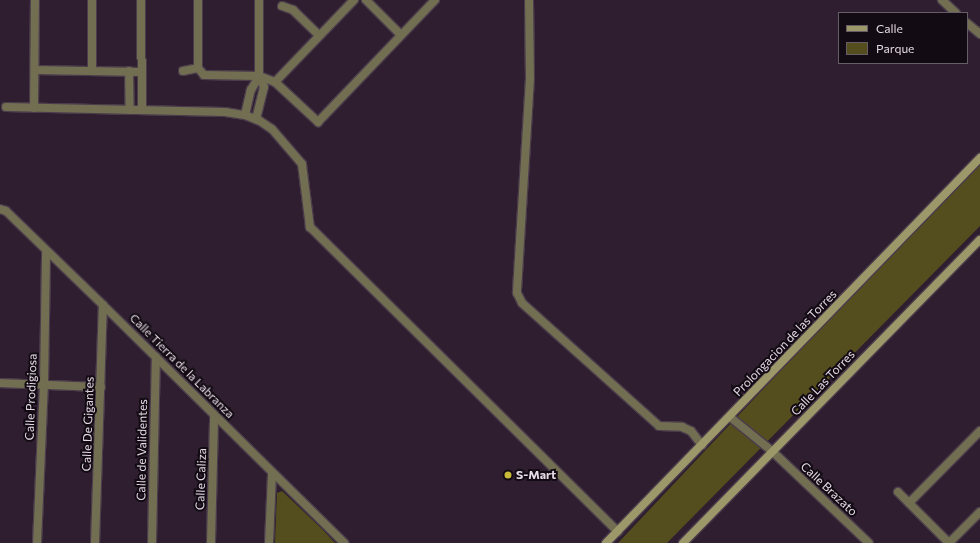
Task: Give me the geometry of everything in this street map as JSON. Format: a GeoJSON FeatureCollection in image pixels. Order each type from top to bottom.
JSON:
{"type":"FeatureCollection","features":[{"type":"Feature","properties":{"kind":"main road","name":"Prolongacion de las Torres"},"geometry":{"type":"LineString","coordinates":[[606,543],[980,158]]}},
{"type":"Feature","properties":{"kind":"main road","name":"Calle Las Torres"},"geometry":{"type":"LineString","coordinates":[[683,543],[980,240]]}},
{"type":"Feature","properties":{"kind":"street"},"geometry":{"type":"LineString","coordinates":[[34,108],[35,0]]}},
{"type":"Feature","properties":{"kind":"street"},"geometry":{"type":"LineString","coordinates":[[92,0],[92,70]]}},
{"type":"Feature","properties":{"kind":"street"},"geometry":{"type":"LineString","coordinates":[[141,0],[142,110]]}},
{"type":"Feature","properties":{"kind":"street"},"geometry":{"type":"LineString","coordinates":[[198,0],[198,68],[204,74],[259,76],[275,82],[318,122],[435,0]]}},
{"type":"Feature","properties":{"kind":"street"},"geometry":{"type":"LineString","coordinates":[[256,119],[264,86],[259,76],[259,0]]}},
{"type":"Feature","properties":{"kind":"street"},"geometry":{"type":"LineString","coordinates":[[275,82],[318,35],[354,0]]}},
{"type":"Feature","properties":{"kind":"street"},"geometry":{"type":"LineString","coordinates":[[366,0],[401,35]]}},
{"type":"Feature","properties":{"kind":"street"},"geometry":{"type":"LineString","coordinates":[[529,0],[530,78],[517,293],[522,303],[659,426],[682,428],[691,431],[702,445]]}},
{"type":"Feature","properties":{"kind":"street"},"geometry":{"type":"LineString","coordinates":[[942,0],[955,12]]}},
{"type":"Feature","properties":{"kind":"street"},"geometry":{"type":"LineString","coordinates":[[282,6],[293,10],[318,35]]}},
{"type":"Feature","properties":{"kind":"street"},"geometry":{"type":"LineString","coordinates":[[968,24],[980,34]]}},
{"type":"Feature","properties":{"kind":"street"},"geometry":{"type":"LineString","coordinates":[[183,71],[198,68]]}},
{"type":"Feature","properties":{"kind":"street"},"geometry":{"type":"LineString","coordinates":[[35,70],[141,72]]}},
{"type":"Feature","properties":{"kind":"street"},"geometry":{"type":"LineString","coordinates":[[129,72],[130,110]]}},
{"type":"Feature","properties":{"kind":"street"},"geometry":{"type":"LineString","coordinates":[[245,115],[251,90],[259,76]]}},
{"type":"Feature","properties":{"kind":"street"},"geometry":{"type":"LineString","coordinates":[[6,107],[142,110],[245,115],[256,119],[272,129],[302,164],[310,227],[618,532]]}},
{"type":"Feature","properties":{"kind":"street","name":"Calle Tierra de la Labranza"},"geometry":{"type":"LineString","coordinates":[[0,209],[6,211],[103,305],[344,543]]}},
{"type":"Feature","properties":{"kind":"street","name":"Calle Prodigiosa"},"geometry":{"type":"LineString","coordinates":[[37,543],[44,384],[46,251]]}},
{"type":"Feature","properties":{"kind":"street","name":"Calle De Gigantes"},"geometry":{"type":"LineString","coordinates":[[95,543],[103,305]]}},
{"type":"Feature","properties":{"kind":"street","name":"Calle de Validentes"},"geometry":{"type":"LineString","coordinates":[[152,543],[156,357]]}},
{"type":"Feature","properties":{"kind":"street"},"geometry":{"type":"LineString","coordinates":[[0,383],[101,387]]}},
{"type":"Feature","properties":{"kind":"street","name":"Calle Caliza"},"geometry":{"type":"LineString","coordinates":[[211,543],[214,416]]}},
{"type":"Feature","properties":{"kind":"street","name":"Calle Brazato"},"geometry":{"type":"LineString","coordinates":[[730,416],[773,452],[869,543]]}},
{"type":"Feature","properties":{"kind":"street"},"geometry":{"type":"LineString","coordinates":[[910,503],[980,431]]}},
{"type":"Feature","properties":{"kind":"street"},"geometry":{"type":"LineString","coordinates":[[269,543],[272,473]]}},
{"type":"Feature","properties":{"kind":"street"},"geometry":{"type":"LineString","coordinates":[[898,492],[949,543],[980,512]]}},
{"type":"Feature","properties":{"kind":"green space"},"geometry":{"type":"Polygon","coordinates":[[[980,159],[980,226],[667,543],[618,543],[980,159]]]}},
{"type":"Feature","properties":{"kind":"green space"},"geometry":{"type":"Polygon","coordinates":[[[282,491],[335,543],[275,543],[277,493],[282,491]]]}},
{"type":"Feature","properties":{"kind":"place","name":"S-Mart"},"geometry":{"type":"Point","coordinates":[508,475]}}]}
